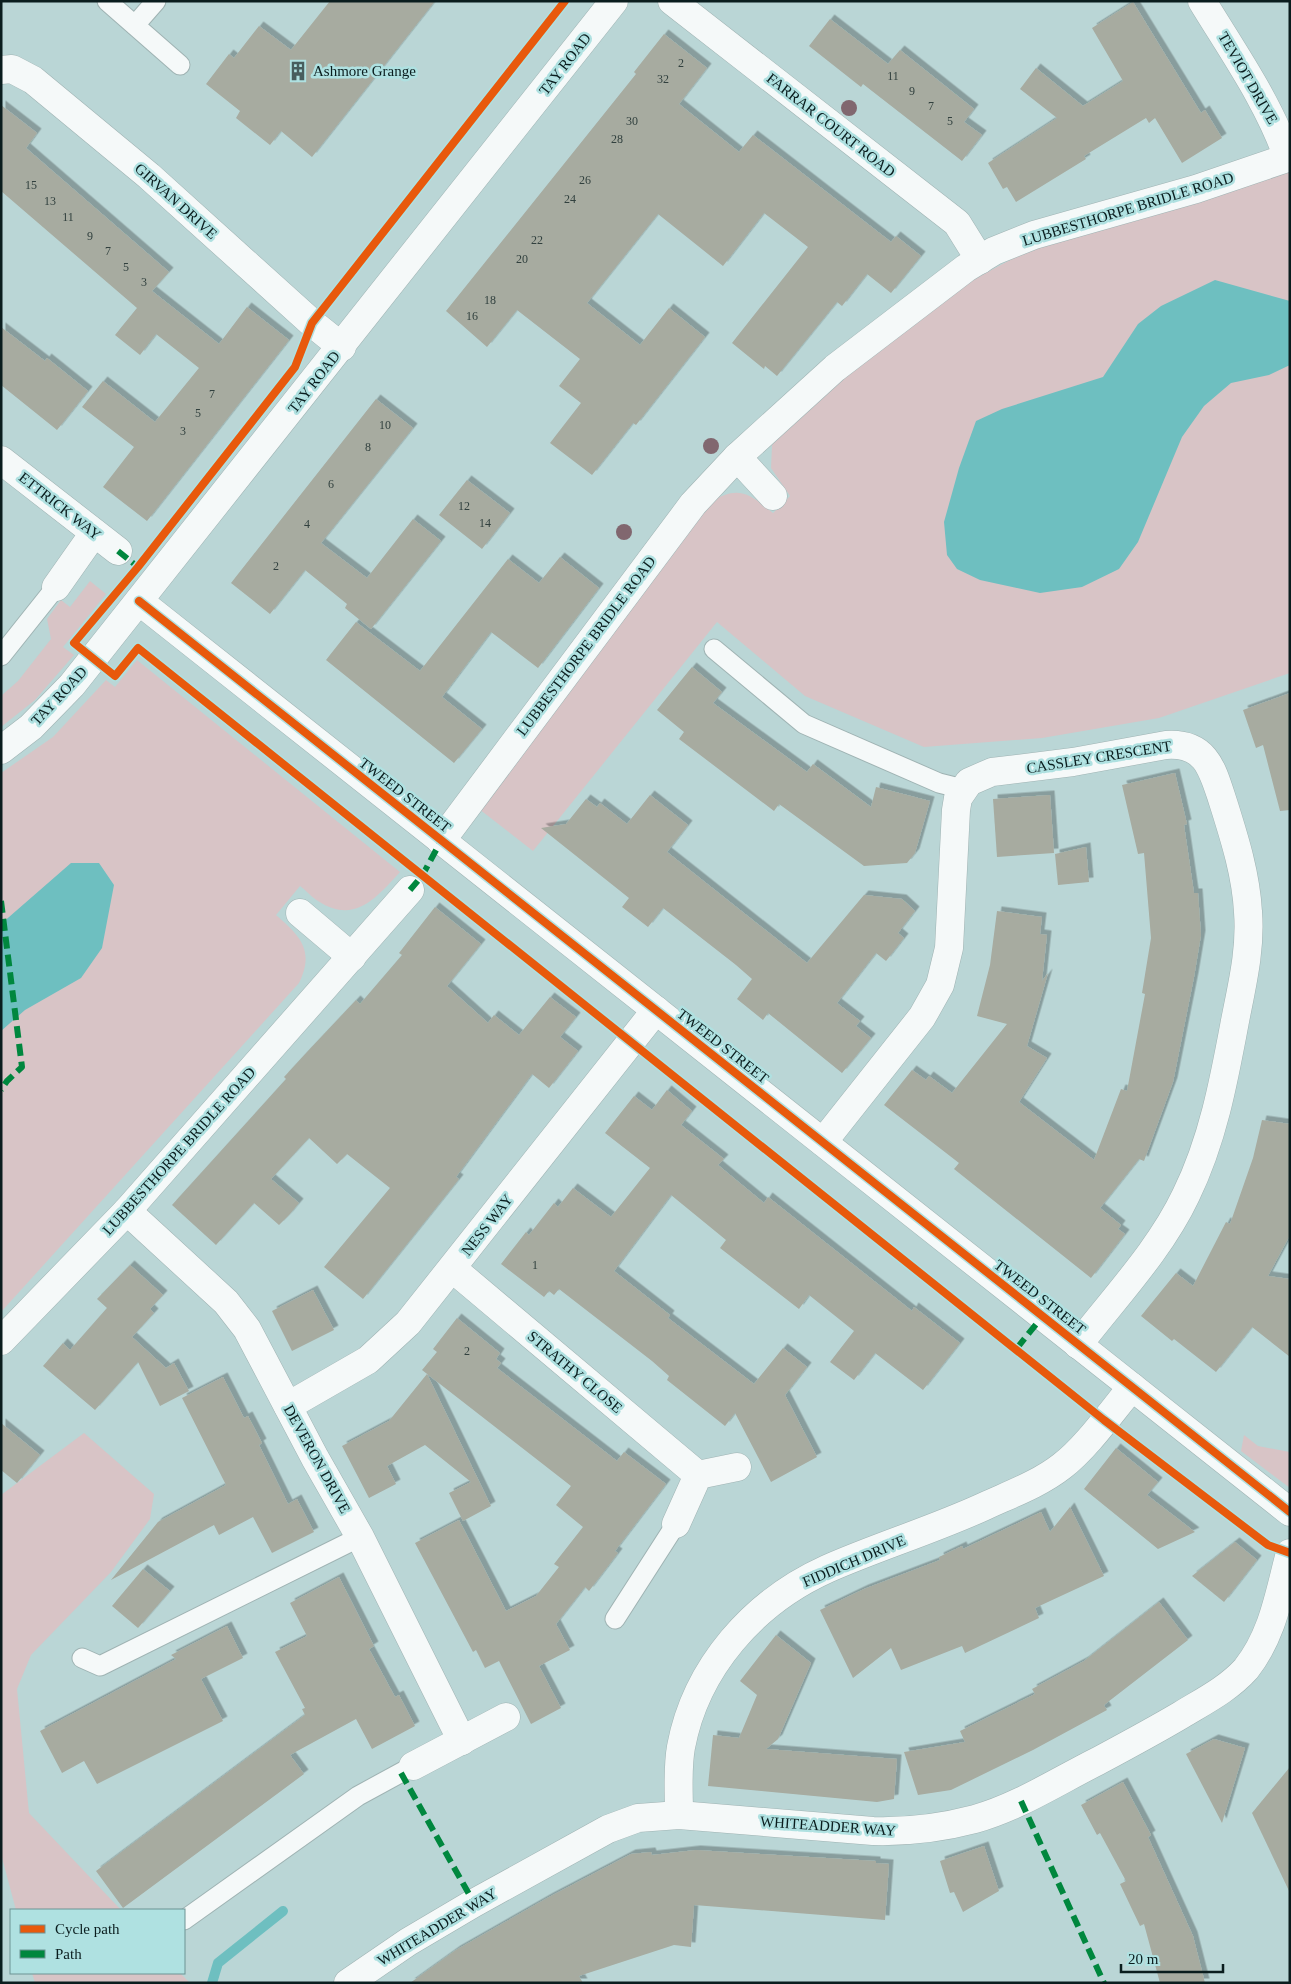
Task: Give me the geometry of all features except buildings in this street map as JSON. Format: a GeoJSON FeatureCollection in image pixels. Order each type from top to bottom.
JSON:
{"type":"FeatureCollection","features":[{"type":"Feature","properties":{"kind":"street","name":"TAY ROAD"},"geometry":{"type":"LineString","coordinates":[[1,750],[31,727],[61,698],[342,348],[614,1]]}},
{"type":"Feature","properties":{"kind":"street","name":"FARRAR COURT ROAD"},"geometry":{"type":"LineString","coordinates":[[672,1],[957,223],[980,260]]}},
{"type":"Feature","properties":{"kind":"street","name":"TEVIOT DRIVE"},"geometry":{"type":"LineString","coordinates":[[1202,1],[1261,98],[1289,158]]}},
{"type":"Feature","properties":{"kind":"street","name":"GIRVAN DRIVE"},"geometry":{"type":"LineString","coordinates":[[1,70],[12,69],[33,80],[150,176],[342,348]]}},
{"type":"Feature","properties":{"kind":"street","name":"LUBBESTHORPE BRIDLE ROAD"},"geometry":{"type":"LineString","coordinates":[[441,841],[692,504],[737,457],[835,368],[940,286],[980,260],[1012,244],[1056,228],[1196,188],[1289,158]]}},
{"type":"Feature","properties":{"kind":"street"},"geometry":{"type":"LineString","coordinates":[[737,457],[774,496]]}},
{"type":"Feature","properties":{"kind":"street","name":"ETTRICK WAY"},"geometry":{"type":"LineString","coordinates":[[1,460],[118,551]]}},
{"type":"Feature","properties":{"kind":"street"},"geometry":{"type":"LineString","coordinates":[[56,587],[94,533]]}},
{"type":"Feature","properties":{"kind":"street","name":"TWEED STREET"},"geometry":{"type":"LineString","coordinates":[[139,601],[1290,1512]]}},
{"type":"Feature","properties":{"kind":"street","name":"CASSLEY CRESCENT"},"geometry":{"type":"LineString","coordinates":[[962,789],[978,776],[992,772],[1073,762],[1166,745],[1189,746],[1198,751],[1211,768],[1242,865],[1248,912],[1245,968],[1224,1077],[1210,1135],[1187,1195],[1167,1229],[1078,1345]]}},
{"type":"Feature","properties":{"kind":"street"},"geometry":{"type":"LineString","coordinates":[[823,1142],[922,1017],[940,985],[949,948],[956,810],[962,789]]}},
{"type":"Feature","properties":{"kind":"street","name":"LUBBESTHORPE BRIDLE ROAD"},"geometry":{"type":"LineString","coordinates":[[1,1341],[127,1211],[410,890]]}},
{"type":"Feature","properties":{"kind":"street"},"geometry":{"type":"LineString","coordinates":[[300,913],[352,957]]}},
{"type":"Feature","properties":{"kind":"street","name":"NESS WAY"},"geometry":{"type":"LineString","coordinates":[[288,1406],[355,1369],[379,1351],[408,1323],[453,1269],[656,1010]]}},
{"type":"Feature","properties":{"kind":"street","name":"DEVERON DRIVE"},"geometry":{"type":"LineString","coordinates":[[127,1211],[234,1311],[254,1341],[360,1537],[462,1741]]}},
{"type":"Feature","properties":{"kind":"street","name":"STRATHY CLOSE"},"geometry":{"type":"LineString","coordinates":[[453,1269],[698,1475]]}},
{"type":"Feature","properties":{"kind":"street","name":"FIDDICH DRIVE"},"geometry":{"type":"LineString","coordinates":[[679,1814],[680,1757],[685,1729],[703,1684],[714,1664],[746,1624],[785,1592],[826,1570],[950,1522],[1054,1472],[1071,1459],[1132,1386]]}},
{"type":"Feature","properties":{"kind":"street"},"geometry":{"type":"LineString","coordinates":[[676,1524],[698,1475],[737,1467]]}},
{"type":"Feature","properties":{"kind":"street","name":"WHITEADDER WAY"},"geometry":{"type":"LineString","coordinates":[[366,1978],[429,1929],[608,1829],[652,1816],[679,1814],[886,1831],[944,1826],[1001,1810],[1142,1738],[1217,1694],[1231,1683],[1257,1653],[1271,1628],[1290,1553]]}},
{"type":"Feature","properties":{"kind":"street"},"geometry":{"type":"LineString","coordinates":[[413,1766],[506,1717]]}},
{"type":"Feature","properties":{"kind":"lane"},"geometry":{"type":"LineString","coordinates":[[107,1],[180,65]]}},
{"type":"Feature","properties":{"kind":"lane"},"geometry":{"type":"LineString","coordinates":[[135,26],[156,1]]}},
{"type":"Feature","properties":{"kind":"lane"},"geometry":{"type":"LineString","coordinates":[[1,656],[56,587]]}},
{"type":"Feature","properties":{"kind":"lane"},"geometry":{"type":"LineString","coordinates":[[714,649],[804,724],[938,783],[962,789]]}},
{"type":"Feature","properties":{"kind":"lane"},"geometry":{"type":"LineString","coordinates":[[615,1619],[676,1524]]}},
{"type":"Feature","properties":{"kind":"lane"},"geometry":{"type":"LineString","coordinates":[[82,1658],[100,1666],[360,1537]]}},
{"type":"Feature","properties":{"kind":"lane"},"geometry":{"type":"LineString","coordinates":[[185,1919],[358,1796],[413,1766]]}},
{"type":"Feature","properties":{"kind":"shaded area"},"geometry":{"type":"Polygon","coordinates":[[[1290,170],[1290,673],[1159,718],[1042,738],[924,747],[805,696],[717,622],[533,851],[479,809],[711,502],[729,494],[744,494],[758,501],[773,513],[790,496],[771,468],[772,445],[780,435],[835,385],[967,283],[1023,253],[1066,238],[1290,170]]]}},
{"type":"Feature","properties":{"kind":"shaded area"},"geometry":{"type":"Polygon","coordinates":[[[90,581],[106,594],[63,647],[74,655],[35,700],[1,727],[1,696],[18,681],[51,639],[47,619],[61,600],[70,607],[90,581]]]}},
{"type":"Feature","properties":{"kind":"shaded area"},"geometry":{"type":"Polygon","coordinates":[[[137,660],[400,872],[374,898],[354,909],[331,908],[315,899],[300,886],[276,915],[292,930],[302,944],[306,961],[299,983],[1,1312],[1,773],[53,737],[106,680],[115,687],[137,660]]]}},
{"type":"Feature","properties":{"kind":"shaded area"},"geometry":{"type":"Polygon","coordinates":[[[84,1433],[154,1494],[150,1519],[111,1572],[31,1655],[17,1689],[29,1813],[120,1909],[16,1909],[1,1854],[1,1495],[84,1433]]]}},
{"type":"Feature","properties":{"kind":"shaded area"},"geometry":{"type":"Polygon","coordinates":[[[1244,1435],[1258,1446],[1290,1452],[1290,1488],[1241,1451],[1244,1435]]]}},
{"type":"Feature","properties":{"kind":"shaded area"},"geometry":{"type":"Polygon","coordinates":[[[32,1974],[181,1974],[190,1983],[35,1983],[32,1974]]]}},
{"type":"Feature","properties":{"kind":"water"},"geometry":{"type":"Polygon","coordinates":[[[1215,280],[1290,301],[1290,365],[1269,375],[1231,383],[1204,406],[1182,437],[1138,542],[1119,569],[1082,587],[1040,593],[980,580],[957,569],[947,555],[944,522],[959,468],[976,421],[1002,409],[1103,377],[1138,324],[1161,306],[1215,280]]]}},
{"type":"Feature","properties":{"kind":"water"},"geometry":{"type":"Polygon","coordinates":[[[71,863],[99,863],[114,885],[102,948],[81,978],[25,1010],[1,1031],[1,924],[71,863]]]}},
{"type":"Feature","properties":{"kind":"waterway"},"geometry":{"type":"LineString","coordinates":[[212,1983],[218,1963],[283,1911]]}},
{"type":"Feature","properties":{"kind":"marked path"},"geometry":{"type":"LineString","coordinates":[[118,551],[138,567]]}},
{"type":"Feature","properties":{"kind":"marked path"},"geometry":{"type":"LineString","coordinates":[[410,890],[422,876],[441,841]]}},
{"type":"Feature","properties":{"kind":"marked path"},"geometry":{"type":"LineString","coordinates":[[1,901],[22,1067],[7,1081],[1,1090]]}},
{"type":"Feature","properties":{"kind":"marked path"},"geometry":{"type":"LineString","coordinates":[[1017,1348],[1042,1317]]}},
{"type":"Feature","properties":{"kind":"marked path"},"geometry":{"type":"LineString","coordinates":[[401,1773],[474,1903]]}},
{"type":"Feature","properties":{"kind":"marked path"},"geometry":{"type":"LineString","coordinates":[[1021,1801],[1104,1983]]}},
{"type":"Feature","properties":{"kind":"cycle path"},"geometry":{"type":"LineString","coordinates":[[565,1],[312,323],[295,367],[138,567],[74,643],[115,676],[138,648],[1104,1420],[1268,1545],[1290,1553]]}},
{"type":"Feature","properties":{"kind":"cycle path"},"geometry":{"type":"LineString","coordinates":[[139,601],[1290,1512]]}},
{"type":"Feature","properties":{"kind":"place","name":"Ashmore Grange"},"geometry":{"type":"Point","coordinates":[298,71]}}]}
